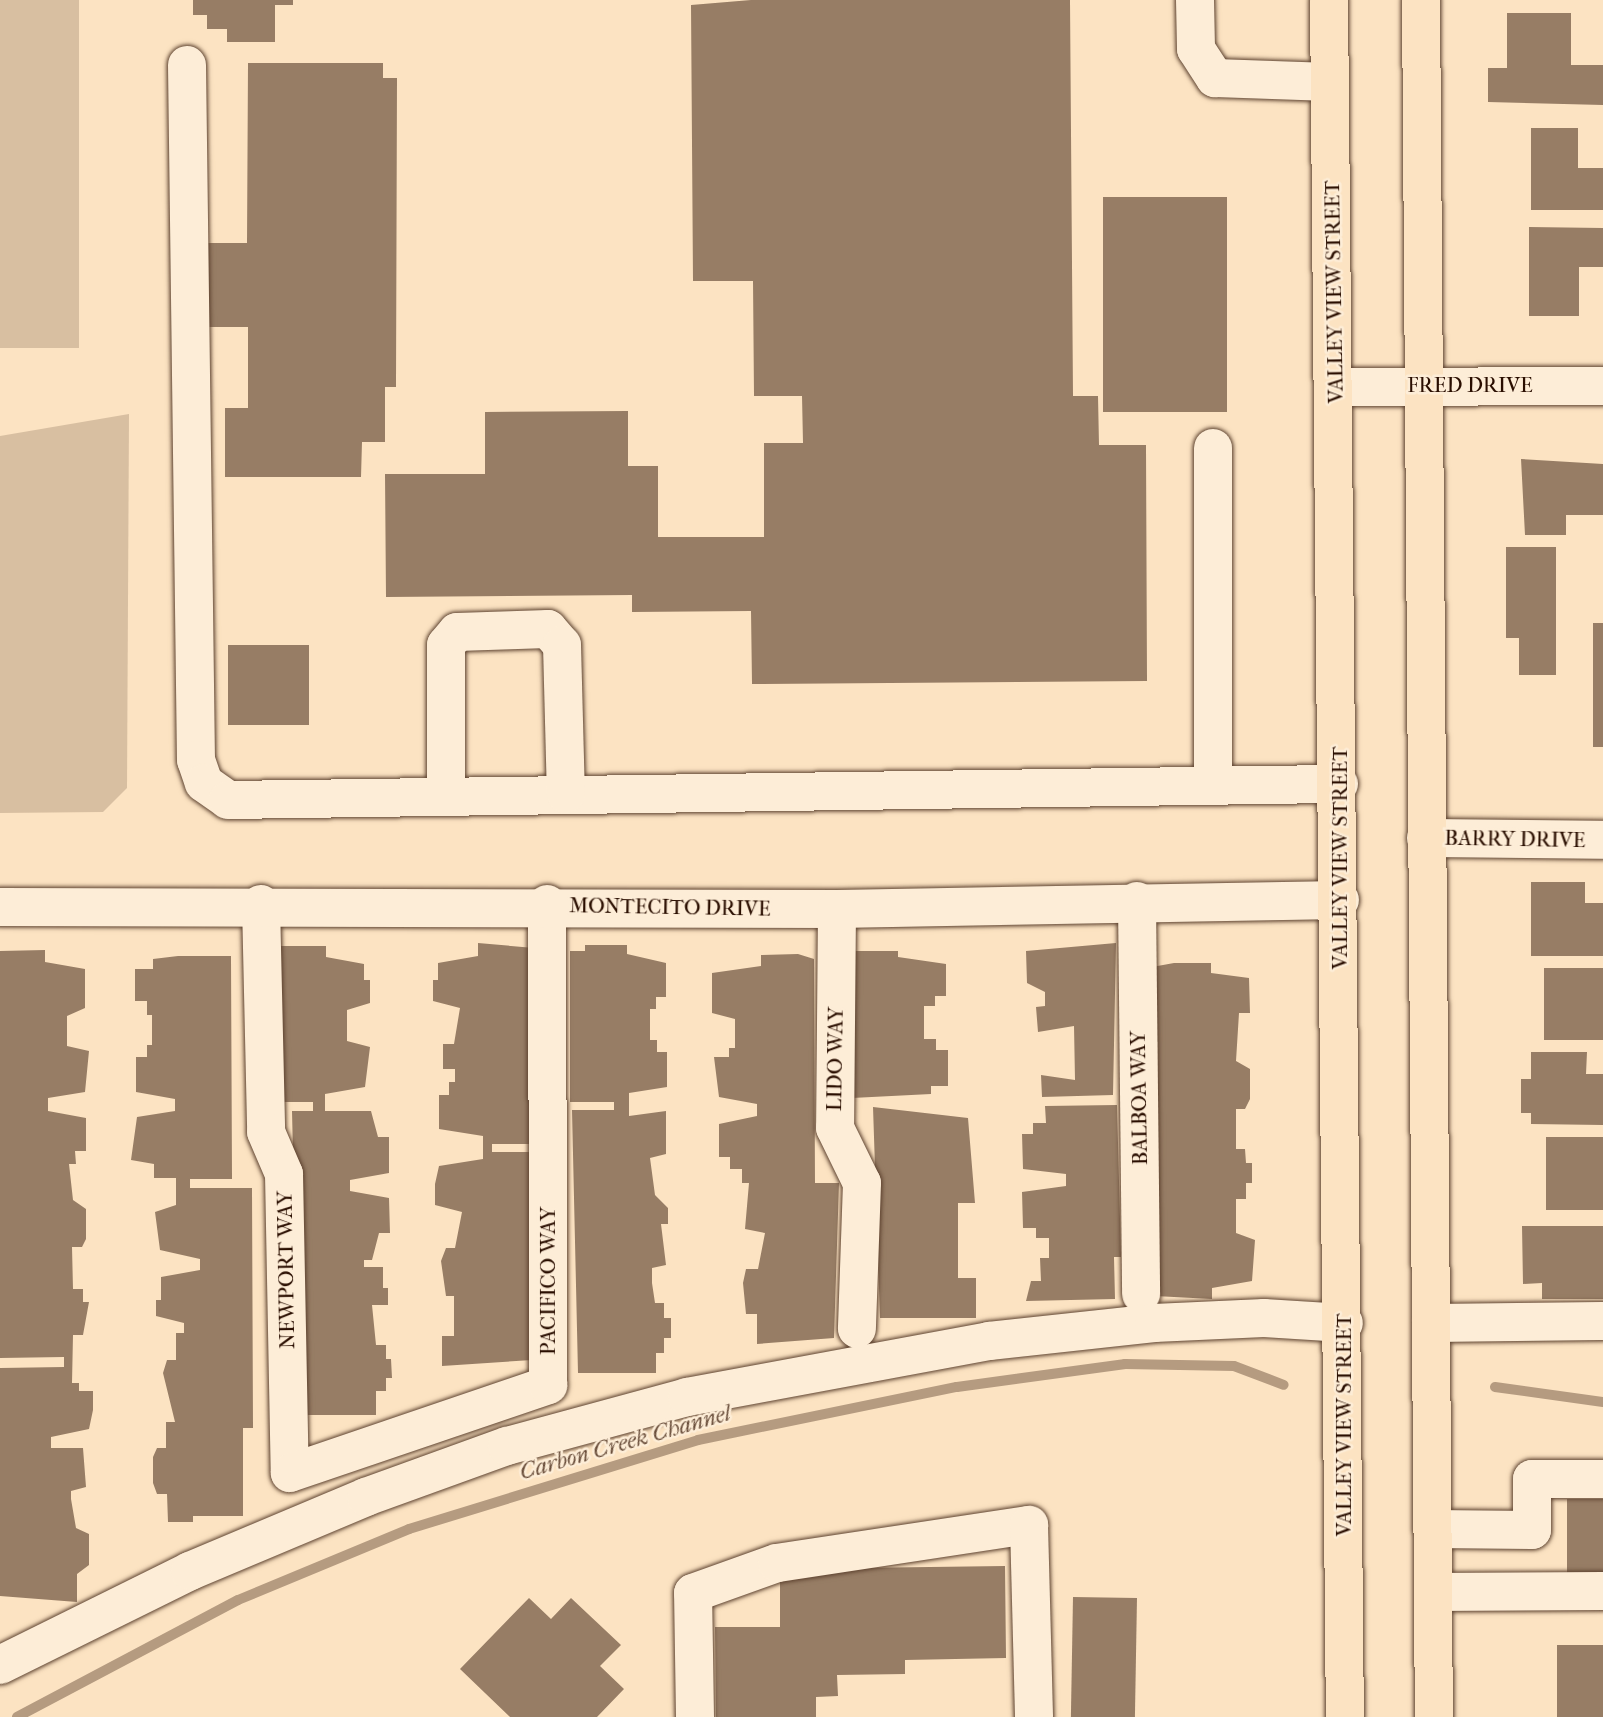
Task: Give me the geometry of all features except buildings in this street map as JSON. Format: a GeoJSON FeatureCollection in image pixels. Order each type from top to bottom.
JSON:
{"type":"FeatureCollection","features":[{"type":"Feature","properties":{"kind":"main road","name":"VALLEY VIEW STREET"},"geometry":{"type":"LineString","coordinates":[[1329,0],[1336,387],[1345,1717]]}},
{"type":"Feature","properties":{"kind":"main road"},"geometry":{"type":"LineString","coordinates":[[1422,0],[1422,385],[1434,1717]]}},
{"type":"Feature","properties":{"kind":"street"},"geometry":{"type":"LineString","coordinates":[[1195,0],[1196,48],[1215,78],[1330,82]]}},
{"type":"Feature","properties":{"kind":"street"},"geometry":{"type":"LineString","coordinates":[[187,65],[196,760],[204,783],[228,800],[1213,781],[1339,784]]}},
{"type":"Feature","properties":{"kind":"street","name":"FRED DRIVE"},"geometry":{"type":"LineString","coordinates":[[1336,387],[1603,386]]}},
{"type":"Feature","properties":{"kind":"street"},"geometry":{"type":"LineString","coordinates":[[1213,448],[1213,781]]}},
{"type":"Feature","properties":{"kind":"street"},"geometry":{"type":"LineString","coordinates":[[446,796],[446,645],[457,632],[548,629],[562,645],[566,794]]}},
{"type":"Feature","properties":{"kind":"street","name":"BARRY DRIVE"},"geometry":{"type":"LineString","coordinates":[[1426,838],[1603,840]]}},
{"type":"Feature","properties":{"kind":"street","name":"MONTECITO DRIVE"},"geometry":{"type":"LineString","coordinates":[[0,907],[547,904],[837,909],[1137,901],[1340,900]]}},
{"type":"Feature","properties":{"kind":"street","name":"BALBOA WAY"},"geometry":{"type":"LineString","coordinates":[[1137,901],[1141,1294]]}},
{"type":"Feature","properties":{"kind":"street","name":"NEWPORT WAY"},"geometry":{"type":"LineString","coordinates":[[261,904],[266,1132],[284,1174],[290,1473]]}},
{"type":"Feature","properties":{"kind":"street","name":"PACIFICO WAY"},"geometry":{"type":"LineString","coordinates":[[290,1473],[548,1385],[547,904]]}},
{"type":"Feature","properties":{"kind":"street","name":"LIDO WAY"},"geometry":{"type":"LineString","coordinates":[[837,909],[835,1128],[862,1183],[858,1329]]}},
{"type":"Feature","properties":{"kind":"street"},"geometry":{"type":"LineString","coordinates":[[1431,1323],[1603,1321]]}},
{"type":"Feature","properties":{"kind":"street"},"geometry":{"type":"LineString","coordinates":[[0,1665],[190,1571],[366,1497],[507,1446],[687,1397],[989,1341],[1167,1322],[1344,1323]]}},
{"type":"Feature","properties":{"kind":"street"},"geometry":{"type":"LineString","coordinates":[[1433,1529],[1532,1530],[1532,1479],[1603,1479]]}},
{"type":"Feature","properties":{"kind":"street"},"geometry":{"type":"LineString","coordinates":[[695,1717],[694,1593],[776,1563],[1029,1525],[1034,1717]]}},
{"type":"Feature","properties":{"kind":"street"},"geometry":{"type":"LineString","coordinates":[[1433,1592],[1603,1591]]}},
{"type":"Feature","properties":{"kind":"shaded area"},"geometry":{"type":"Polygon","coordinates":[[[0,0],[79,0],[79,348],[0,348],[0,0]]]}},
{"type":"Feature","properties":{"kind":"shaded area"},"geometry":{"type":"Polygon","coordinates":[[[129,414],[127,788],[103,812],[0,813],[0,436],[129,414]]]}},
{"type":"Feature","properties":{"kind":"waterway","name":"Carbon Creek Channel"},"geometry":{"type":"LineString","coordinates":[[17,1717],[238,1600],[409,1529],[698,1440],[957,1387],[1125,1364],[1234,1366],[1284,1385]]}},
{"type":"Feature","properties":{"kind":"waterway","name":"Carbon Creek Channel"},"geometry":{"type":"LineString","coordinates":[[1495,1387],[1603,1402]]}}]}
